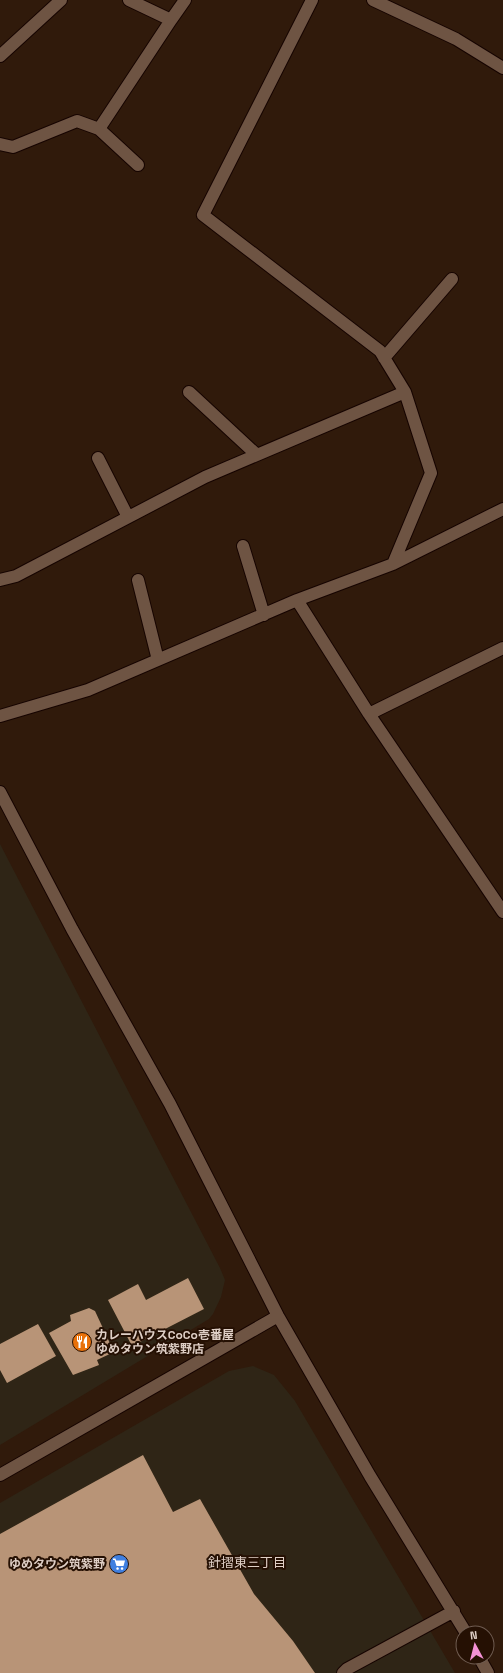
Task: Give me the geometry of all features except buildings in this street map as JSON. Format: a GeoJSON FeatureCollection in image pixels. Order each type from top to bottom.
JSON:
{"type":"FeatureCollection","features":[{"type":"Feature","properties":{"kind":"street"},"geometry":{"type":"LineString","coordinates":[[0,56],[61,0]]}},
{"type":"Feature","properties":{"kind":"street"},"geometry":{"type":"LineString","coordinates":[[129,0],[171,20]]}},
{"type":"Feature","properties":{"kind":"street"},"geometry":{"type":"LineString","coordinates":[[99,129],[185,0]]}},
{"type":"Feature","properties":{"kind":"street"},"geometry":{"type":"LineString","coordinates":[[312,0],[203,215],[380,351],[405,392],[431,473],[393,564]]}},
{"type":"Feature","properties":{"kind":"street"},"geometry":{"type":"LineString","coordinates":[[373,0],[456,39],[503,68]]}},
{"type":"Feature","properties":{"kind":"street"},"geometry":{"type":"LineString","coordinates":[[0,153],[77,121],[99,129],[138,165]]}},
{"type":"Feature","properties":{"kind":"street"},"geometry":{"type":"LineString","coordinates":[[0,144],[13,147]]}},
{"type":"Feature","properties":{"kind":"street"},"geometry":{"type":"LineString","coordinates":[[384,358],[452,279]]}},
{"type":"Feature","properties":{"kind":"street"},"geometry":{"type":"LineString","coordinates":[[189,392],[257,455]]}},
{"type":"Feature","properties":{"kind":"street"},"geometry":{"type":"LineString","coordinates":[[0,580],[16,576],[205,477],[405,392]]}},
{"type":"Feature","properties":{"kind":"street"},"geometry":{"type":"LineString","coordinates":[[98,458],[128,517]]}},
{"type":"Feature","properties":{"kind":"street"},"geometry":{"type":"LineString","coordinates":[[0,716],[88,690],[297,600],[393,564],[503,509]]}},
{"type":"Feature","properties":{"kind":"street"},"geometry":{"type":"LineString","coordinates":[[243,546],[264,615]]}},
{"type":"Feature","properties":{"kind":"street"},"geometry":{"type":"LineString","coordinates":[[138,580],[158,660]]}},
{"type":"Feature","properties":{"kind":"street"},"geometry":{"type":"LineString","coordinates":[[297,600],[369,714],[503,912]]}},
{"type":"Feature","properties":{"kind":"street"},"geometry":{"type":"LineString","coordinates":[[369,714],[503,648]]}},
{"type":"Feature","properties":{"kind":"street"},"geometry":{"type":"LineString","coordinates":[[0,792],[72,929],[170,1104],[278,1316],[370,1476],[462,1625]]}},
{"type":"Feature","properties":{"kind":"street"},"geometry":{"type":"LineString","coordinates":[[0,1475],[278,1316]]}},
{"type":"Feature","properties":{"kind":"street"},"geometry":{"type":"LineString","coordinates":[[343,1673],[347,1668],[454,1611]]}},
{"type":"Feature","properties":{"kind":"shaded area"},"geometry":{"type":"Polygon","coordinates":[[[0,844],[225,1280],[221,1297],[209,1319],[0,1445],[0,844]]]}},
{"type":"Feature","properties":{"kind":"shaded area","name":"ゆめタウン筑紫野"},"geometry":{"type":"Polygon","coordinates":[[[253,1366],[274,1375],[295,1401],[455,1673],[0,1673],[0,1503],[229,1371],[253,1366]]]}},
{"type":"Feature","properties":{"kind":"place","name":"カレーハウスCoCo壱番屋 ゆめタウン筑紫野店"},"geometry":{"type":"Point","coordinates":[82,1342]}},
{"type":"Feature","properties":{"kind":"place","name":"ゆめタウン筑紫野"},"geometry":{"type":"Point","coordinates":[119,1564]}},
{"type":"Feature","properties":{"kind":"district","name":"針摺東三丁目"},"geometry":{"type":"Point","coordinates":[247,1562]}}]}
